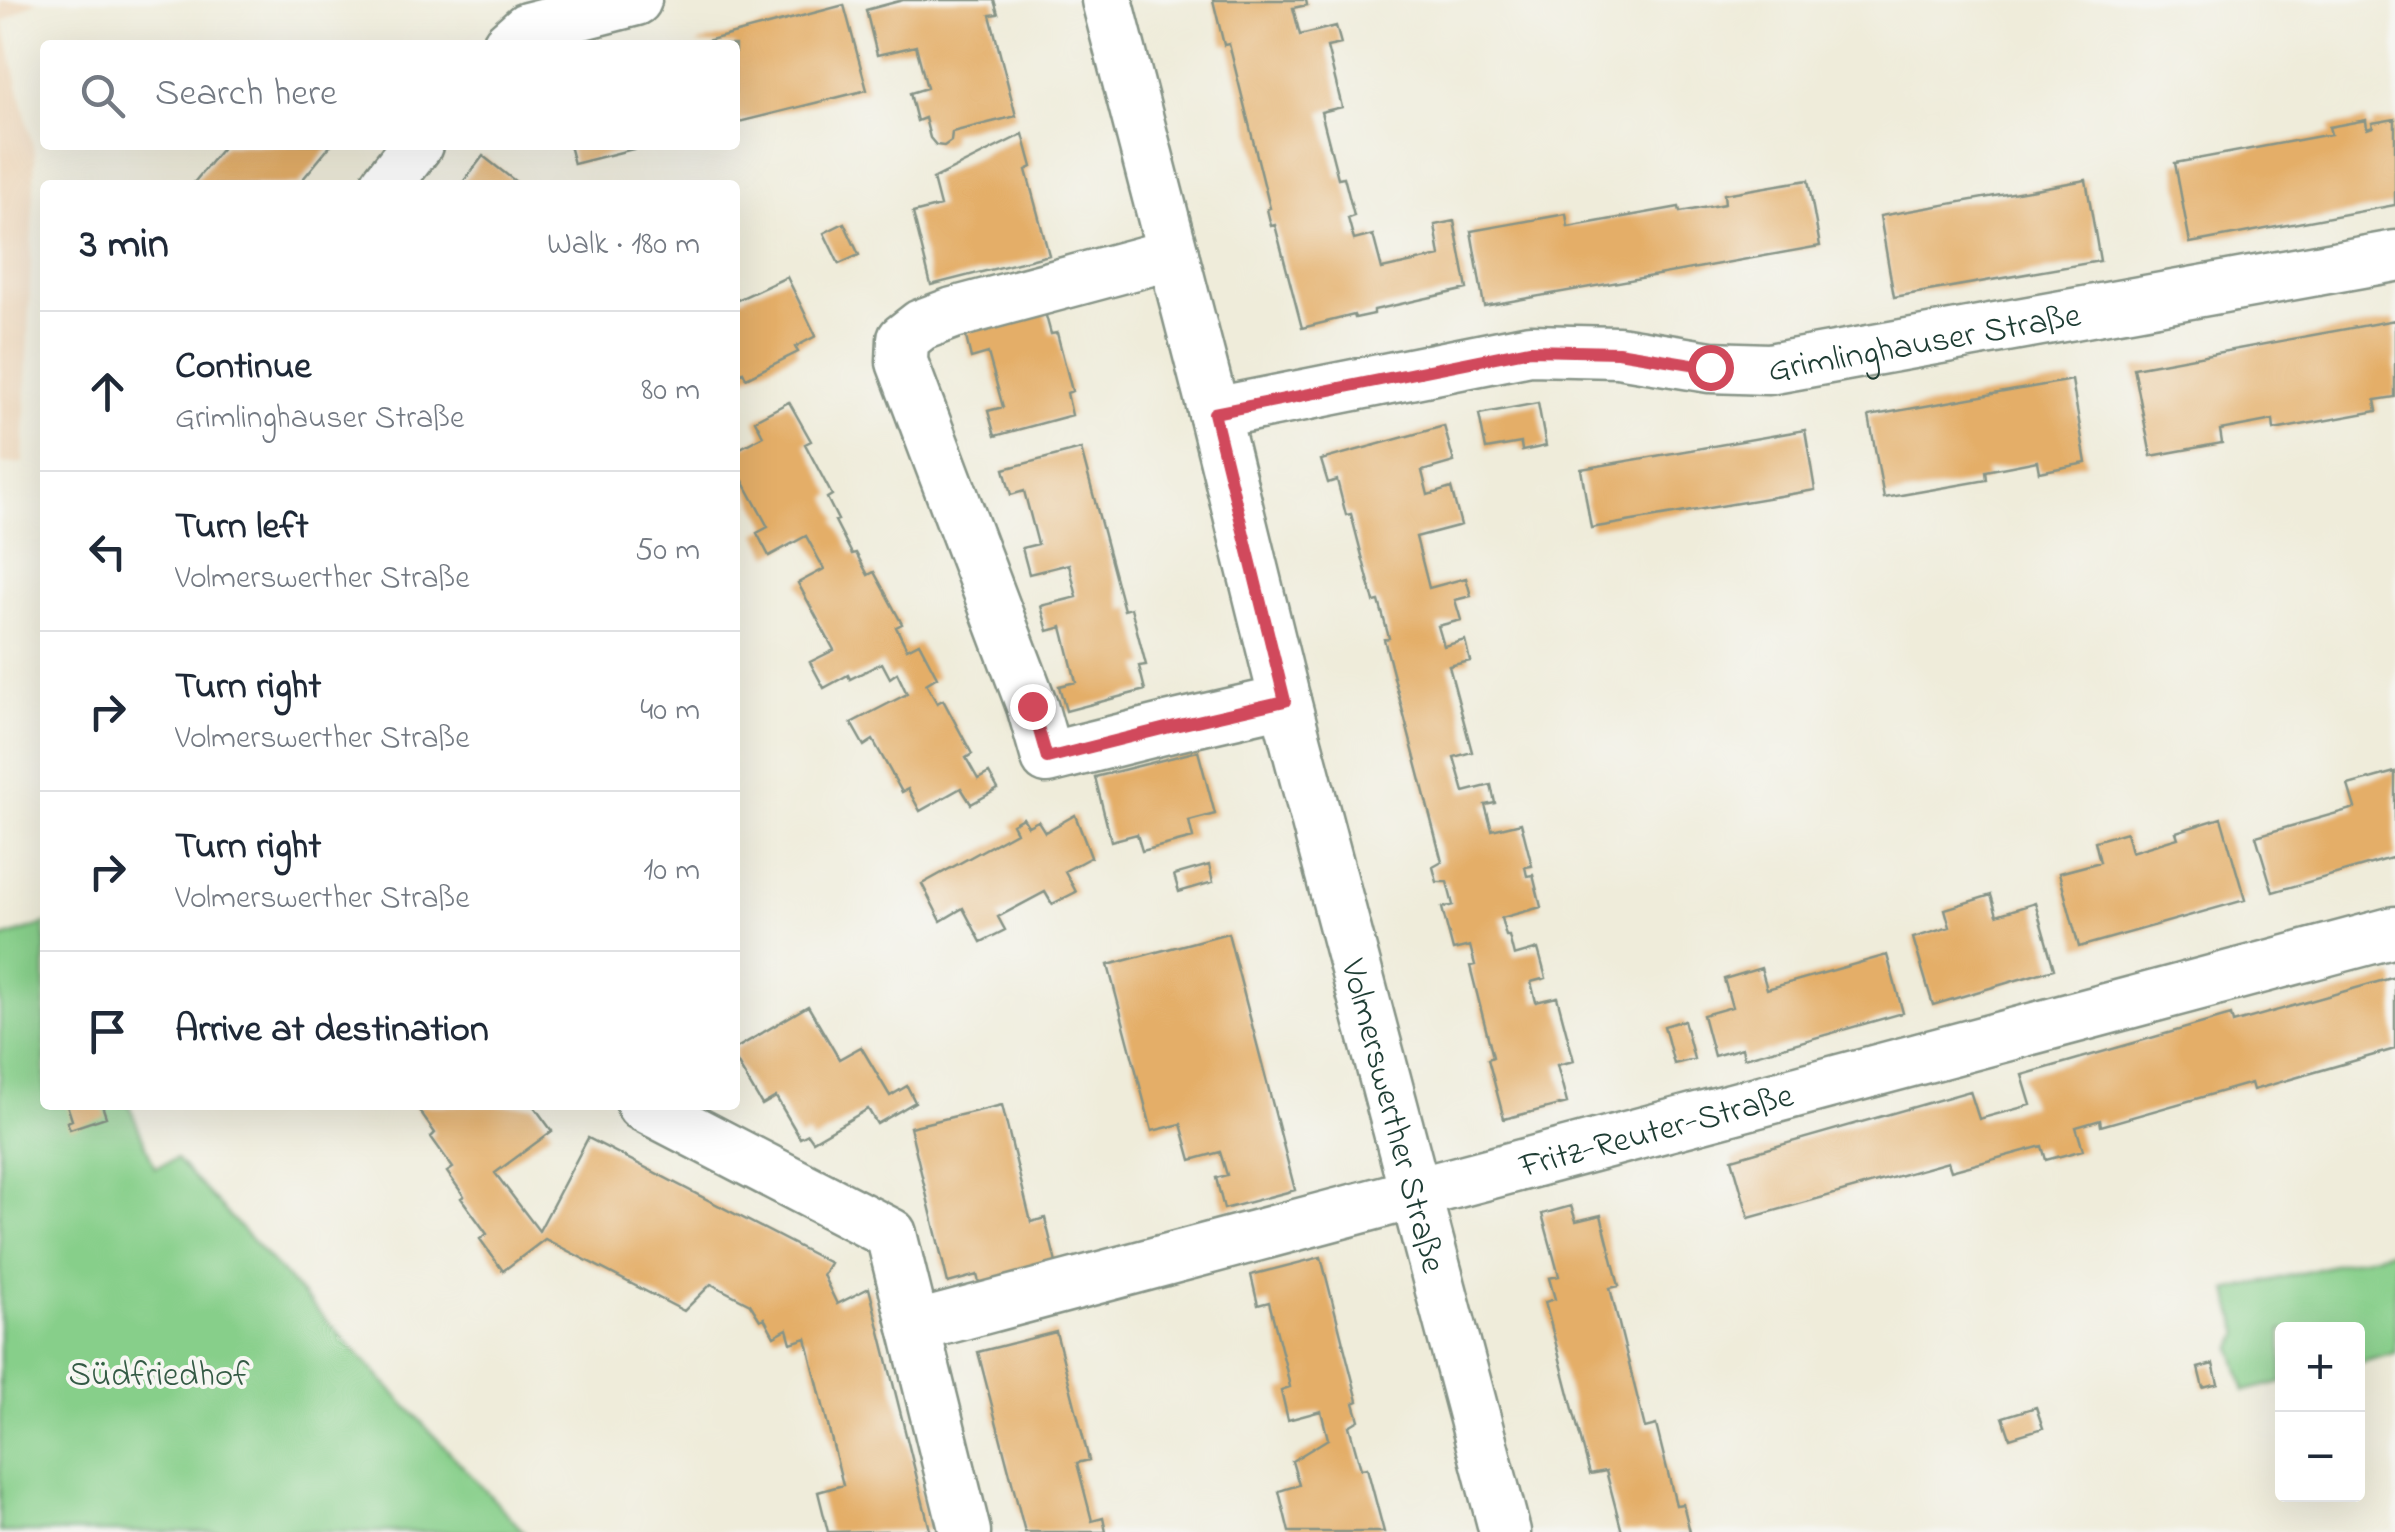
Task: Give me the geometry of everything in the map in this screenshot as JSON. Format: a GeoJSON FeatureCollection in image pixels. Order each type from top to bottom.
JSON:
{"type":"FeatureCollection","features":[{"type":"Feature","properties":{"kind":"street"},"geometry":{"type":"LineString","coordinates":[[519,24],[636,0]]}},
{"type":"Feature","properties":{"kind":"street","name":"Volmerswerther Straße"},"geometry":{"type":"LineString","coordinates":[[1107,0],[1285,701],[1506,1532]]}},
{"type":"Feature","properties":{"kind":"street"},"geometry":{"type":"LineString","coordinates":[[390,180],[413,150]]}},
{"type":"Feature","properties":{"kind":"street"},"geometry":{"type":"LineString","coordinates":[[1173,254],[921,325],[903,339],[902,362],[1032,706],[1047,758],[1285,701]]}},
{"type":"Feature","properties":{"kind":"street","name":"Grimlinghauser Straße"},"geometry":{"type":"LineString","coordinates":[[1214,413],[1530,350],[1618,352],[1710,367],[1769,369],[2395,256]]}},
{"type":"Feature","properties":{"kind":"street","name":"Fritz-Reuter-Straße"},"geometry":{"type":"LineString","coordinates":[[914,1326],[2395,932]]}},
{"type":"Feature","properties":{"kind":"street"},"geometry":{"type":"LineString","coordinates":[[652,1110],[891,1234],[965,1532]]}},
{"type":"Feature","properties":{"kind":"shaded area"},"geometry":{"type":"Polygon","coordinates":[[[0,0],[38,0],[3,22],[35,155],[23,463],[0,464],[0,0]]]}},
{"type":"Feature","properties":{"kind":"green space","name":"Südfriedhof"},"geometry":{"type":"Polygon","coordinates":[[[40,926],[40,1110],[131,1110],[155,1168],[176,1159],[524,1532],[0,1532],[0,939],[40,926]]]}},
{"type":"Feature","properties":{"kind":"green space"},"geometry":{"type":"Polygon","coordinates":[[[2395,1250],[2395,1353],[2365,1361],[2365,1322],[2275,1322],[2275,1384],[2245,1391],[2232,1348],[2240,1334],[2228,1291],[2395,1250]]]}},
{"type":"Feature","properties":{"kind":"building"},"geometry":{"type":"Polygon","coordinates":[[[903,0],[994,0],[998,14],[990,15],[1016,116],[952,132],[951,141],[944,146],[936,145],[925,118],[917,121],[910,93],[927,88],[916,46],[877,55],[866,10],[903,0]]]}},
{"type":"Feature","properties":{"kind":"building"},"geometry":{"type":"Polygon","coordinates":[[[1213,0],[1306,0],[1307,5],[1293,8],[1300,35],[1336,26],[1341,44],[1327,47],[1342,107],[1321,112],[1338,178],[1344,177],[1354,216],[1348,218],[1354,240],[1373,235],[1382,269],[1440,256],[1435,225],[1454,221],[1467,289],[1302,328],[1275,225],[1271,226],[1267,209],[1270,208],[1229,44],[1224,45],[1213,0]]]}},
{"type":"Feature","properties":{"kind":"building"},"geometry":{"type":"Polygon","coordinates":[[[844,5],[867,90],[740,122],[740,40],[710,40],[844,5]]]}},
{"type":"Feature","properties":{"kind":"building"},"geometry":{"type":"Polygon","coordinates":[[[2395,119],[2395,205],[2190,243],[2175,163],[2331,134],[2329,127],[2366,120],[2367,129],[2373,127],[2372,123],[2395,119]]]}},
{"type":"Feature","properties":{"kind":"building"},"geometry":{"type":"Polygon","coordinates":[[[1023,134],[1032,167],[1026,170],[1049,255],[931,285],[913,213],[940,206],[933,179],[1023,134]]]}},
{"type":"Feature","properties":{"kind":"building"},"geometry":{"type":"Polygon","coordinates":[[[221,150],[327,150],[302,180],[196,180],[221,150]]]}},
{"type":"Feature","properties":{"kind":"building"},"geometry":{"type":"Polygon","coordinates":[[[570,150],[629,150],[574,164],[570,150]]]}},
{"type":"Feature","properties":{"kind":"building"},"geometry":{"type":"Polygon","coordinates":[[[483,156],[514,180],[465,180],[483,156]]]}},
{"type":"Feature","properties":{"kind":"building"},"geometry":{"type":"Polygon","coordinates":[[[1808,180],[1820,246],[1484,306],[1471,231],[1566,214],[1568,227],[1679,207],[1680,212],[1725,204],[1724,194],[1808,180]]]}},
{"type":"Feature","properties":{"kind":"building"},"geometry":{"type":"Polygon","coordinates":[[[2086,180],[2100,261],[1894,297],[1880,216],[2086,180]]]}},
{"type":"Feature","properties":{"kind":"building"},"geometry":{"type":"Polygon","coordinates":[[[844,223],[859,255],[839,264],[824,233],[844,223]]]}},
{"type":"Feature","properties":{"kind":"building"},"geometry":{"type":"Polygon","coordinates":[[[787,277],[816,336],[795,347],[798,352],[746,378],[740,374],[740,299],[787,277]]]}},
{"type":"Feature","properties":{"kind":"building"},"geometry":{"type":"Polygon","coordinates":[[[1040,294],[1051,334],[1057,333],[1072,391],[1067,393],[1072,415],[995,436],[988,411],[1003,407],[988,353],[971,358],[965,333],[1040,294]]]}},
{"type":"Feature","properties":{"kind":"building"},"geometry":{"type":"Polygon","coordinates":[[[2395,320],[2395,397],[2375,400],[2377,411],[2274,430],[2273,420],[2220,430],[2222,443],[2151,456],[2134,368],[2395,320]]]}},
{"type":"Feature","properties":{"kind":"building"},"geometry":{"type":"Polygon","coordinates":[[[2072,380],[2086,463],[2039,472],[2037,461],[1986,471],[1987,480],[1884,498],[1869,416],[2072,380]]]}},
{"type":"Feature","properties":{"kind":"building"},"geometry":{"type":"Polygon","coordinates":[[[789,402],[811,441],[805,444],[832,495],[827,498],[852,554],[856,553],[868,575],[874,572],[902,624],[896,627],[907,649],[919,643],[937,677],[926,684],[937,703],[943,700],[972,754],[966,758],[978,779],[989,773],[998,789],[971,804],[961,788],[920,811],[908,789],[902,792],[873,740],[864,746],[851,723],[907,694],[897,673],[890,678],[882,663],[824,688],[810,662],[834,650],[798,583],[824,569],[806,536],[769,556],[757,533],[768,527],[740,480],[740,448],[763,436],[755,420],[789,402]]]}},
{"type":"Feature","properties":{"kind":"building"},"geometry":{"type":"Polygon","coordinates":[[[1538,403],[1546,446],[1522,451],[1521,443],[1486,449],[1479,414],[1538,403]]]}},
{"type":"Feature","properties":{"kind":"building"},"geometry":{"type":"Polygon","coordinates":[[[1444,426],[1454,462],[1422,471],[1428,495],[1451,488],[1461,525],[1416,537],[1429,588],[1466,578],[1471,596],[1455,600],[1461,620],[1438,626],[1444,646],[1465,640],[1470,661],[1449,666],[1472,752],[1454,757],[1464,792],[1491,785],[1495,803],[1485,805],[1492,830],[1521,823],[1532,866],[1525,867],[1527,876],[1533,875],[1541,907],[1501,918],[1514,956],[1538,949],[1546,978],[1531,982],[1536,1002],[1557,997],[1574,1061],[1557,1065],[1567,1103],[1504,1119],[1488,1059],[1493,1057],[1470,966],[1475,965],[1470,946],[1453,950],[1442,908],[1453,905],[1447,882],[1437,882],[1433,867],[1442,862],[1384,639],[1389,638],[1379,601],[1374,602],[1351,514],[1346,515],[1337,480],[1328,483],[1321,460],[1444,426]]]}},
{"type":"Feature","properties":{"kind":"building"},"geometry":{"type":"Polygon","coordinates":[[[1805,430],[1815,490],[1591,528],[1581,469],[1805,430]]]}},
{"type":"Feature","properties":{"kind":"building"},"geometry":{"type":"Polygon","coordinates":[[[1081,449],[1124,610],[1131,608],[1146,665],[1139,666],[1145,690],[1066,711],[1059,686],[1076,682],[1062,627],[1048,631],[1041,606],[1077,597],[1069,564],[1029,574],[1022,548],[1038,544],[1024,491],[1011,495],[1004,469],[1081,449]]]}},
{"type":"Feature","properties":{"kind":"building"},"geometry":{"type":"Polygon","coordinates":[[[1198,751],[1215,814],[1189,821],[1193,838],[1142,851],[1137,834],[1111,841],[1095,777],[1198,751]]]}},
{"type":"Feature","properties":{"kind":"building"},"geometry":{"type":"Polygon","coordinates":[[[2395,772],[2395,857],[2273,892],[2256,836],[2355,808],[2348,785],[2395,772]]]}},
{"type":"Feature","properties":{"kind":"building"},"geometry":{"type":"Polygon","coordinates":[[[1075,815],[1091,857],[1065,871],[1076,892],[1052,904],[1045,892],[998,917],[1005,930],[981,942],[963,908],[941,921],[922,884],[1016,832],[1012,824],[1023,818],[1028,826],[1038,821],[1045,832],[1075,815]]]}},
{"type":"Feature","properties":{"kind":"building"},"geometry":{"type":"Polygon","coordinates":[[[2221,818],[2245,900],[2079,947],[2059,873],[2100,862],[2095,841],[2126,832],[2131,852],[2178,838],[2176,832],[2221,818]]]}},
{"type":"Feature","properties":{"kind":"building"},"geometry":{"type":"Polygon","coordinates":[[[1209,865],[1213,882],[1179,892],[1174,875],[1209,865]]]}},
{"type":"Feature","properties":{"kind":"building"},"geometry":{"type":"Polygon","coordinates":[[[1991,895],[1997,915],[2035,903],[2054,969],[1933,1005],[1913,938],[1950,927],[1945,909],[1991,895]]]}},
{"type":"Feature","properties":{"kind":"building"},"geometry":{"type":"Polygon","coordinates":[[[1228,933],[1295,1190],[1224,1209],[1216,1178],[1227,1175],[1220,1152],[1191,1160],[1181,1124],[1152,1131],[1108,965],[1228,933]]]}},
{"type":"Feature","properties":{"kind":"building"},"geometry":{"type":"Polygon","coordinates":[[[1887,955],[1903,1013],[1744,1058],[1742,1048],[1714,1056],[1703,1015],[1732,1007],[1724,979],[1761,968],[1767,989],[1887,955]]]}},
{"type":"Feature","properties":{"kind":"building"},"geometry":{"type":"Polygon","coordinates":[[[2395,977],[2395,1049],[2253,1090],[2251,1083],[2101,1126],[2100,1120],[2076,1127],[2083,1150],[2046,1160],[2042,1146],[1951,1171],[1948,1162],[1749,1218],[1732,1159],[1970,1091],[1979,1119],[2031,1105],[2022,1075],[2231,1015],[2233,1023],[2395,977]]]}},
{"type":"Feature","properties":{"kind":"building"},"geometry":{"type":"Polygon","coordinates":[[[808,1006],[839,1059],[861,1047],[890,1096],[907,1086],[915,1102],[877,1124],[868,1109],[813,1141],[808,1134],[800,1138],[776,1097],[762,1105],[740,1068],[740,1046],[808,1006]]]}},
{"type":"Feature","properties":{"kind":"building"},"geometry":{"type":"Polygon","coordinates":[[[1684,1020],[1694,1059],[1674,1064],[1664,1026],[1684,1020]]]}},
{"type":"Feature","properties":{"kind":"building"},"geometry":{"type":"Polygon","coordinates":[[[1002,1105],[1031,1222],[1045,1218],[1057,1267],[980,1286],[977,1275],[948,1283],[910,1127],[1002,1105]]]}},
{"type":"Feature","properties":{"kind":"building"},"geometry":{"type":"Polygon","coordinates":[[[69,1110],[104,1110],[106,1117],[70,1129],[67,1122],[72,1120],[69,1110]]]}},
{"type":"Feature","properties":{"kind":"building"},"geometry":{"type":"Polygon","coordinates":[[[419,1110],[537,1110],[552,1131],[495,1173],[539,1231],[588,1138],[830,1263],[823,1275],[837,1304],[869,1288],[930,1530],[828,1532],[818,1492],[843,1485],[806,1338],[791,1343],[787,1329],[774,1336],[750,1304],[711,1284],[684,1311],[545,1239],[503,1271],[480,1239],[487,1234],[447,1172],[453,1168],[431,1137],[435,1133],[419,1110]]]}},
{"type":"Feature","properties":{"kind":"building"},"geometry":{"type":"Polygon","coordinates":[[[1571,1206],[1576,1221],[1601,1215],[1619,1286],[1610,1288],[1645,1428],[1656,1425],[1676,1505],[1683,1504],[1690,1532],[1622,1532],[1606,1471],[1590,1474],[1545,1302],[1555,1299],[1549,1278],[1559,1276],[1542,1214],[1571,1206]]]}},
{"type":"Feature","properties":{"kind":"building"},"geometry":{"type":"Polygon","coordinates":[[[1321,1257],[1358,1401],[1354,1403],[1359,1420],[1349,1426],[1361,1469],[1367,1468],[1384,1532],[1289,1532],[1279,1491],[1299,1485],[1292,1461],[1328,1439],[1321,1411],[1288,1420],[1281,1390],[1290,1387],[1285,1364],[1269,1302],[1258,1305],[1251,1275],[1321,1257]]]}},
{"type":"Feature","properties":{"kind":"building"},"geometry":{"type":"Polygon","coordinates":[[[1056,1332],[1089,1460],[1077,1463],[1092,1521],[1103,1518],[1106,1532],[1025,1532],[978,1352],[1056,1332]]]}},
{"type":"Feature","properties":{"kind":"building"},"geometry":{"type":"Polygon","coordinates":[[[2213,1364],[2218,1384],[2203,1388],[2198,1368],[2213,1364]]]}},
{"type":"Feature","properties":{"kind":"building"},"geometry":{"type":"Polygon","coordinates":[[[2036,1407],[2043,1428],[2010,1438],[2003,1417],[2036,1407]]]}},
{"type":"Feature","properties":{"kind":"route"},"geometry":{"type":"LineString","coordinates":[[1032,706],[1047,758],[1285,701],[1214,413],[1530,350],[1618,352],[1710,367]]}}]}
